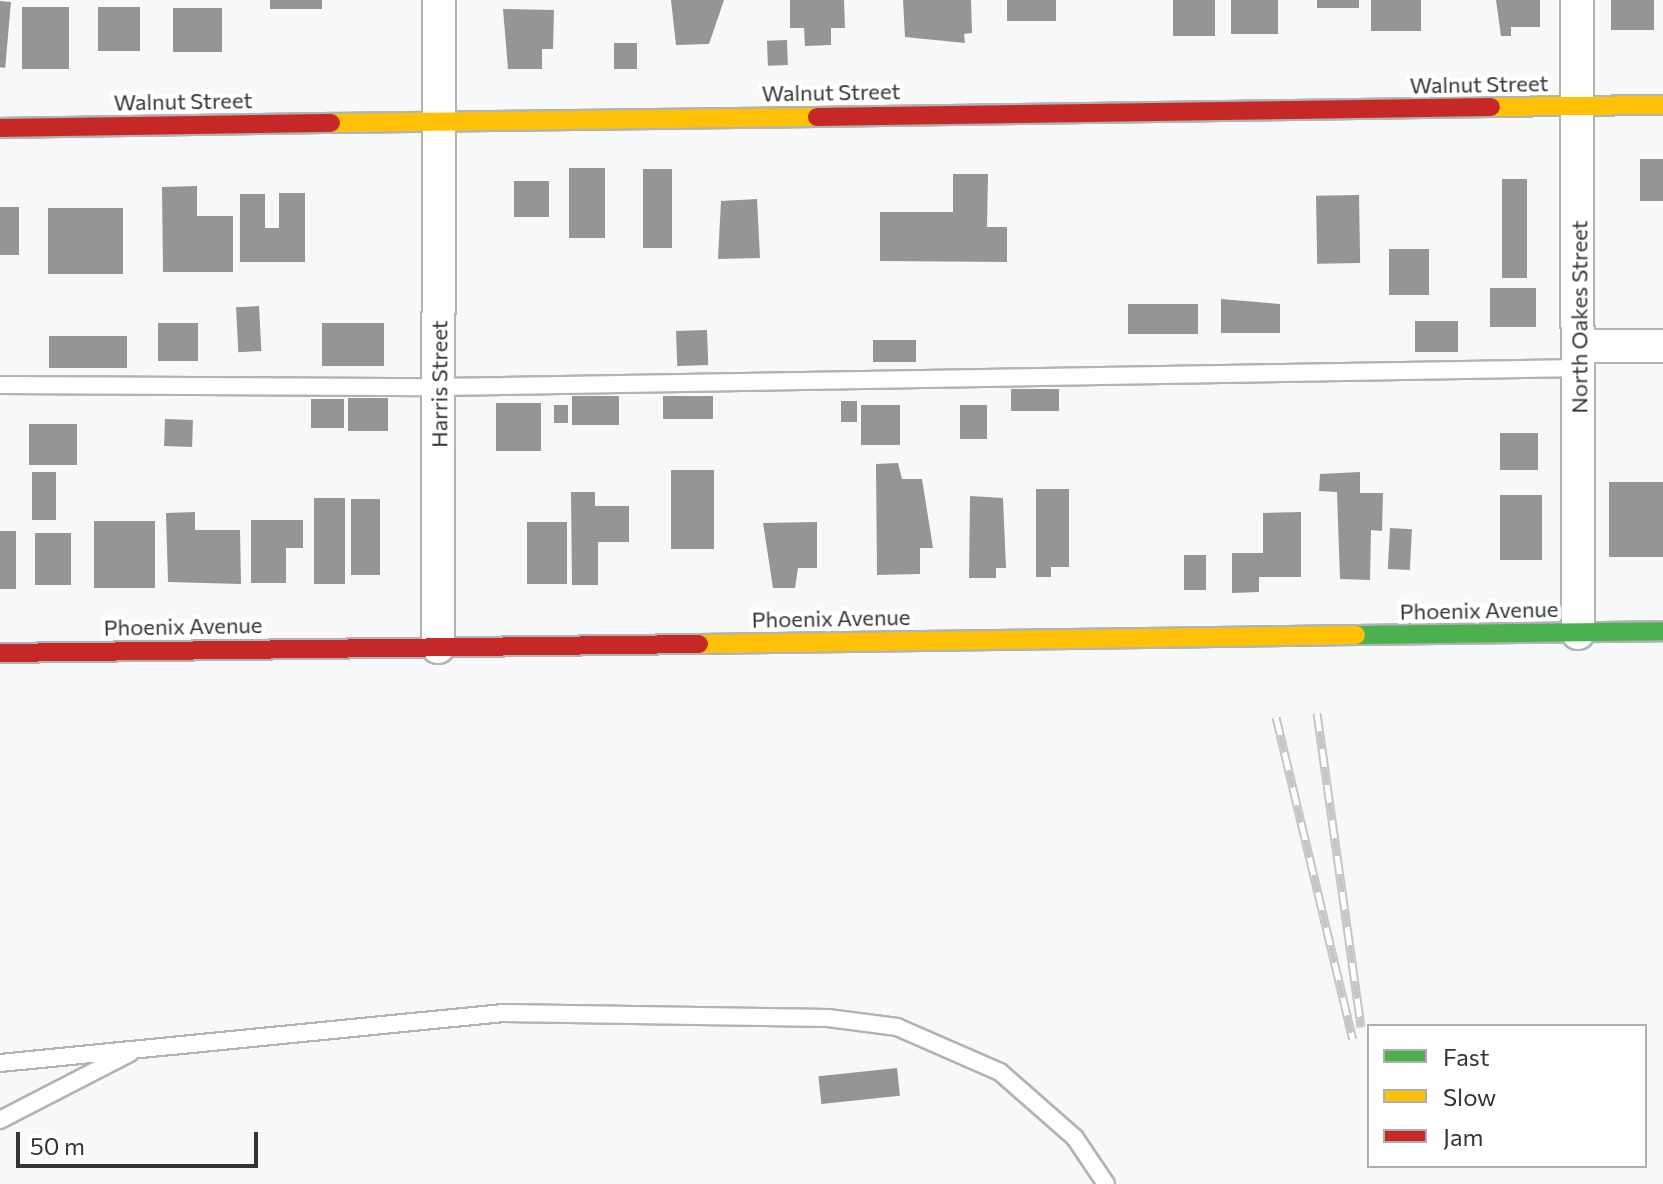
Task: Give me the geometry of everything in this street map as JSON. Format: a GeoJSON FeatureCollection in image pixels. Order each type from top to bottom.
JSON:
{"type":"FeatureCollection","features":[{"type":"Feature","properties":{"kind":"street","name":"Harris Street"},"geometry":{"type":"LineString","coordinates":[[438,647],[439,0]]}},
{"type":"Feature","properties":{"kind":"street","name":"North Oakes Street"},"geometry":{"type":"LineString","coordinates":[[1577,0],[1580,357],[1578,633]]}},
{"type":"Feature","properties":{"kind":"street","name":"Walnut Street"},"geometry":{"type":"LineString","coordinates":[[0,128],[1663,105]]}},
{"type":"Feature","properties":{"kind":"street"},"geometry":{"type":"LineString","coordinates":[[1580,357],[1663,346]]}},
{"type":"Feature","properties":{"kind":"street","name":"Phoenix Avenue"},"geometry":{"type":"LineString","coordinates":[[0,653],[1663,631]]}},
{"type":"Feature","properties":{"kind":"lane"},"geometry":{"type":"LineString","coordinates":[[0,385],[439,387],[1580,357]]}},
{"type":"Feature","properties":{"kind":"lane"},"geometry":{"type":"LineString","coordinates":[[0,1063],[504,1013],[663,1010],[897,1027],[954,1047],[1038,1100],[1106,1184]]}},
{"type":"Feature","properties":{"kind":"lane"},"geometry":{"type":"LineString","coordinates":[[0,1120],[139,1048]]}},
{"type":"Feature","properties":{"kind":"building"},"geometry":{"type":"Polygon","coordinates":[[[270,0],[322,0],[322,9],[270,9],[270,0]]]}},
{"type":"Feature","properties":{"kind":"building"},"geometry":{"type":"Polygon","coordinates":[[[671,0],[724,0],[709,44],[676,45],[671,0]]]}},
{"type":"Feature","properties":{"kind":"building"},"geometry":{"type":"Polygon","coordinates":[[[790,0],[844,0],[845,28],[831,28],[831,45],[805,46],[804,28],[790,28],[790,0]]]}},
{"type":"Feature","properties":{"kind":"building"},"geometry":{"type":"Polygon","coordinates":[[[903,0],[971,0],[972,33],[964,34],[965,43],[905,37],[903,0]]]}},
{"type":"Feature","properties":{"kind":"building"},"geometry":{"type":"Polygon","coordinates":[[[1007,0],[1056,0],[1056,21],[1007,21],[1007,0]]]}},
{"type":"Feature","properties":{"kind":"building"},"geometry":{"type":"Polygon","coordinates":[[[1173,0],[1215,0],[1215,36],[1173,36],[1173,0]]]}},
{"type":"Feature","properties":{"kind":"building"},"geometry":{"type":"Polygon","coordinates":[[[1231,0],[1278,0],[1278,34],[1231,34],[1231,0]]]}},
{"type":"Feature","properties":{"kind":"building"},"geometry":{"type":"Polygon","coordinates":[[[1317,0],[1359,0],[1359,8],[1317,8],[1317,0]]]}},
{"type":"Feature","properties":{"kind":"building"},"geometry":{"type":"Polygon","coordinates":[[[1371,0],[1421,0],[1421,31],[1371,31],[1371,0]]]}},
{"type":"Feature","properties":{"kind":"building"},"geometry":{"type":"Polygon","coordinates":[[[1496,0],[1540,0],[1540,27],[1511,27],[1511,36],[1501,36],[1496,0]]]}},
{"type":"Feature","properties":{"kind":"building"},"geometry":{"type":"Polygon","coordinates":[[[1611,0],[1654,0],[1654,30],[1611,30],[1611,0]]]}},
{"type":"Feature","properties":{"kind":"building"},"geometry":{"type":"Polygon","coordinates":[[[0,1],[11,2],[5,68],[0,67],[0,1]]]}},
{"type":"Feature","properties":{"kind":"building"},"geometry":{"type":"Polygon","coordinates":[[[22,7],[69,7],[69,69],[22,69],[22,7]]]}},
{"type":"Feature","properties":{"kind":"building"},"geometry":{"type":"Polygon","coordinates":[[[98,7],[140,7],[140,51],[98,51],[98,7]]]}},
{"type":"Feature","properties":{"kind":"building"},"geometry":{"type":"Polygon","coordinates":[[[173,8],[222,8],[222,52],[173,52],[173,8]]]}},
{"type":"Feature","properties":{"kind":"building"},"geometry":{"type":"Polygon","coordinates":[[[503,9],[554,10],[553,49],[542,49],[542,69],[508,69],[503,9]]]}},
{"type":"Feature","properties":{"kind":"building"},"geometry":{"type":"Polygon","coordinates":[[[787,40],[788,65],[768,66],[767,41],[787,40]]]}},
{"type":"Feature","properties":{"kind":"building"},"geometry":{"type":"Polygon","coordinates":[[[614,43],[637,43],[637,69],[614,69],[614,43]]]}},
{"type":"Feature","properties":{"kind":"building"},"geometry":{"type":"Polygon","coordinates":[[[1640,159],[1663,159],[1663,201],[1640,201],[1640,159]]]}},
{"type":"Feature","properties":{"kind":"building"},"geometry":{"type":"Polygon","coordinates":[[[569,168],[605,168],[605,238],[569,238],[569,168]]]}},
{"type":"Feature","properties":{"kind":"building"},"geometry":{"type":"Polygon","coordinates":[[[643,169],[672,169],[672,248],[643,248],[643,169]]]}},
{"type":"Feature","properties":{"kind":"building"},"geometry":{"type":"Polygon","coordinates":[[[953,174],[988,174],[987,227],[1007,227],[1007,262],[880,261],[880,212],[953,212],[953,174]]]}},
{"type":"Feature","properties":{"kind":"building"},"geometry":{"type":"Polygon","coordinates":[[[1502,179],[1527,179],[1527,278],[1502,278],[1502,179]]]}},
{"type":"Feature","properties":{"kind":"building"},"geometry":{"type":"Polygon","coordinates":[[[514,181],[549,181],[549,217],[514,217],[514,181]]]}},
{"type":"Feature","properties":{"kind":"building"},"geometry":{"type":"Polygon","coordinates":[[[197,186],[197,216],[233,216],[233,272],[163,272],[162,187],[197,186]]]}},
{"type":"Feature","properties":{"kind":"building"},"geometry":{"type":"Polygon","coordinates":[[[279,193],[305,193],[305,262],[240,262],[240,194],[265,194],[265,228],[279,228],[279,193]]]}},
{"type":"Feature","properties":{"kind":"building"},"geometry":{"type":"Polygon","coordinates":[[[1359,195],[1360,263],[1317,264],[1316,196],[1359,195]]]}},
{"type":"Feature","properties":{"kind":"building"},"geometry":{"type":"Polygon","coordinates":[[[757,199],[760,258],[718,259],[721,201],[757,199]]]}},
{"type":"Feature","properties":{"kind":"building"},"geometry":{"type":"Polygon","coordinates":[[[0,207],[19,207],[19,255],[0,255],[0,207]]]}},
{"type":"Feature","properties":{"kind":"building"},"geometry":{"type":"Polygon","coordinates":[[[48,208],[123,208],[123,274],[48,274],[48,208]]]}},
{"type":"Feature","properties":{"kind":"building"},"geometry":{"type":"Polygon","coordinates":[[[1389,249],[1429,249],[1429,295],[1389,295],[1389,249]]]}},
{"type":"Feature","properties":{"kind":"building"},"geometry":{"type":"Polygon","coordinates":[[[1490,288],[1536,288],[1536,327],[1490,327],[1490,288]]]}},
{"type":"Feature","properties":{"kind":"building"},"geometry":{"type":"Polygon","coordinates":[[[1221,299],[1280,304],[1280,333],[1221,333],[1221,299]]]}},
{"type":"Feature","properties":{"kind":"building"},"geometry":{"type":"Polygon","coordinates":[[[1128,304],[1198,304],[1198,334],[1128,334],[1128,304]]]}},
{"type":"Feature","properties":{"kind":"building"},"geometry":{"type":"Polygon","coordinates":[[[259,306],[261,351],[238,352],[236,307],[259,306]]]}},
{"type":"Feature","properties":{"kind":"building"},"geometry":{"type":"Polygon","coordinates":[[[1415,321],[1458,321],[1458,352],[1415,352],[1415,321]]]}},
{"type":"Feature","properties":{"kind":"building"},"geometry":{"type":"Polygon","coordinates":[[[158,323],[198,323],[198,361],[158,361],[158,323]]]}},
{"type":"Feature","properties":{"kind":"building"},"geometry":{"type":"Polygon","coordinates":[[[322,323],[384,323],[384,366],[322,366],[322,323]]]}},
{"type":"Feature","properties":{"kind":"building"},"geometry":{"type":"Polygon","coordinates":[[[707,330],[708,365],[677,366],[676,331],[707,330]]]}},
{"type":"Feature","properties":{"kind":"building"},"geometry":{"type":"Polygon","coordinates":[[[49,336],[127,336],[127,368],[49,368],[49,336]]]}},
{"type":"Feature","properties":{"kind":"building"},"geometry":{"type":"Polygon","coordinates":[[[873,340],[916,340],[916,362],[873,362],[873,340]]]}},
{"type":"Feature","properties":{"kind":"building"},"geometry":{"type":"Polygon","coordinates":[[[1011,389],[1059,389],[1059,411],[1011,411],[1011,389]]]}},
{"type":"Feature","properties":{"kind":"building"},"geometry":{"type":"Polygon","coordinates":[[[572,396],[619,396],[619,425],[572,425],[572,396]]]}},
{"type":"Feature","properties":{"kind":"building"},"geometry":{"type":"Polygon","coordinates":[[[663,396],[713,396],[713,419],[663,419],[663,396]]]}},
{"type":"Feature","properties":{"kind":"building"},"geometry":{"type":"Polygon","coordinates":[[[348,398],[388,398],[388,431],[348,431],[348,398]]]}},
{"type":"Feature","properties":{"kind":"building"},"geometry":{"type":"Polygon","coordinates":[[[311,399],[344,399],[344,428],[311,428],[311,399]]]}},
{"type":"Feature","properties":{"kind":"building"},"geometry":{"type":"Polygon","coordinates":[[[841,401],[857,401],[857,422],[841,422],[841,401]]]}},
{"type":"Feature","properties":{"kind":"building"},"geometry":{"type":"Polygon","coordinates":[[[496,403],[541,403],[541,451],[496,451],[496,403]]]}},
{"type":"Feature","properties":{"kind":"building"},"geometry":{"type":"Polygon","coordinates":[[[554,405],[568,405],[568,423],[554,423],[554,405]]]}},
{"type":"Feature","properties":{"kind":"building"},"geometry":{"type":"Polygon","coordinates":[[[861,405],[900,405],[900,445],[861,445],[861,405]]]}},
{"type":"Feature","properties":{"kind":"building"},"geometry":{"type":"Polygon","coordinates":[[[960,405],[987,405],[987,439],[960,439],[960,405]]]}},
{"type":"Feature","properties":{"kind":"building"},"geometry":{"type":"Polygon","coordinates":[[[165,419],[193,420],[192,447],[164,446],[165,419]]]}},
{"type":"Feature","properties":{"kind":"building"},"geometry":{"type":"Polygon","coordinates":[[[29,424],[77,424],[77,465],[29,465],[29,424]]]}},
{"type":"Feature","properties":{"kind":"building"},"geometry":{"type":"Polygon","coordinates":[[[1500,433],[1538,433],[1538,470],[1500,470],[1500,433]]]}},
{"type":"Feature","properties":{"kind":"building"},"geometry":{"type":"Polygon","coordinates":[[[898,463],[902,479],[922,479],[933,548],[920,548],[920,574],[877,575],[876,464],[898,463]]]}},
{"type":"Feature","properties":{"kind":"building"},"geometry":{"type":"Polygon","coordinates":[[[671,470],[714,470],[714,549],[671,549],[671,470]]]}},
{"type":"Feature","properties":{"kind":"building"},"geometry":{"type":"Polygon","coordinates":[[[32,472],[56,472],[56,520],[32,520],[32,472]]]}},
{"type":"Feature","properties":{"kind":"building"},"geometry":{"type":"Polygon","coordinates":[[[1360,472],[1360,493],[1383,493],[1382,531],[1371,530],[1370,580],[1340,579],[1337,492],[1319,491],[1320,474],[1360,472]]]}},
{"type":"Feature","properties":{"kind":"building"},"geometry":{"type":"Polygon","coordinates":[[[1609,482],[1663,482],[1663,557],[1609,557],[1609,482]]]}},
{"type":"Feature","properties":{"kind":"building"},"geometry":{"type":"Polygon","coordinates":[[[1036,489],[1069,489],[1069,567],[1051,567],[1051,577],[1036,577],[1036,489]]]}},
{"type":"Feature","properties":{"kind":"building"},"geometry":{"type":"Polygon","coordinates":[[[571,492],[595,492],[595,506],[629,506],[629,542],[598,542],[598,585],[572,585],[571,492]]]}},
{"type":"Feature","properties":{"kind":"building"},"geometry":{"type":"Polygon","coordinates":[[[1500,495],[1542,495],[1542,560],[1500,560],[1500,495]]]}},
{"type":"Feature","properties":{"kind":"building"},"geometry":{"type":"Polygon","coordinates":[[[970,496],[1003,498],[1006,568],[996,568],[996,578],[969,578],[970,496]]]}},
{"type":"Feature","properties":{"kind":"building"},"geometry":{"type":"Polygon","coordinates":[[[314,498],[345,498],[345,584],[314,584],[314,498]]]}},
{"type":"Feature","properties":{"kind":"building"},"geometry":{"type":"Polygon","coordinates":[[[351,499],[380,499],[380,575],[351,575],[351,499]]]}},
{"type":"Feature","properties":{"kind":"building"},"geometry":{"type":"Polygon","coordinates":[[[195,512],[195,530],[240,530],[241,584],[168,582],[166,513],[195,512]]]}},
{"type":"Feature","properties":{"kind":"building"},"geometry":{"type":"Polygon","coordinates":[[[1301,512],[1301,577],[1259,577],[1259,592],[1232,593],[1232,553],[1263,553],[1263,513],[1301,512]]]}},
{"type":"Feature","properties":{"kind":"building"},"geometry":{"type":"Polygon","coordinates":[[[251,520],[303,520],[303,548],[286,548],[286,583],[251,583],[251,520]]]}},
{"type":"Feature","properties":{"kind":"building"},"geometry":{"type":"Polygon","coordinates":[[[94,521],[155,521],[155,588],[94,588],[94,521]]]}},
{"type":"Feature","properties":{"kind":"building"},"geometry":{"type":"Polygon","coordinates":[[[527,522],[567,522],[567,584],[527,584],[527,522]]]}},
{"type":"Feature","properties":{"kind":"building"},"geometry":{"type":"Polygon","coordinates":[[[817,522],[817,568],[798,568],[795,588],[773,588],[763,523],[817,522]]]}},
{"type":"Feature","properties":{"kind":"building"},"geometry":{"type":"Polygon","coordinates":[[[1390,528],[1412,529],[1410,570],[1388,569],[1390,528]]]}},
{"type":"Feature","properties":{"kind":"building"},"geometry":{"type":"Polygon","coordinates":[[[0,531],[16,531],[16,589],[0,589],[0,531]]]}},
{"type":"Feature","properties":{"kind":"building"},"geometry":{"type":"Polygon","coordinates":[[[35,533],[71,533],[71,585],[35,585],[35,533]]]}},
{"type":"Feature","properties":{"kind":"building"},"geometry":{"type":"Polygon","coordinates":[[[1184,555],[1206,555],[1206,590],[1184,590],[1184,555]]]}},
{"type":"Feature","properties":{"kind":"building"},"geometry":{"type":"Polygon","coordinates":[[[897,1068],[900,1096],[821,1104],[818,1076],[897,1068]]]}},
{"type":"Feature","properties":{"kind":"railway"},"geometry":{"type":"LineString","coordinates":[[1317,713],[1361,1027]]}},
{"type":"Feature","properties":{"kind":"railway"},"geometry":{"type":"LineString","coordinates":[[1276,717],[1353,1039]]}},
{"type":"Feature","properties":{"kind":"traffic: fast"},"geometry":{"type":"LineString","coordinates":[[1356,635],[1663,631]]}},
{"type":"Feature","properties":{"kind":"traffic: slow"},"geometry":{"type":"LineString","coordinates":[[1491,107],[1663,105]]}},
{"type":"Feature","properties":{"kind":"traffic: slow"},"geometry":{"type":"LineString","coordinates":[[331,123],[817,117]]}},
{"type":"Feature","properties":{"kind":"traffic: slow"},"geometry":{"type":"LineString","coordinates":[[699,644],[1356,635]]}},
{"type":"Feature","properties":{"kind":"traffic: jam"},"geometry":{"type":"LineString","coordinates":[[817,117],[1491,107]]}},
{"type":"Feature","properties":{"kind":"traffic: jam"},"geometry":{"type":"LineString","coordinates":[[0,128],[331,123]]}},
{"type":"Feature","properties":{"kind":"traffic: jam"},"geometry":{"type":"LineString","coordinates":[[0,653],[699,644]]}}]}
